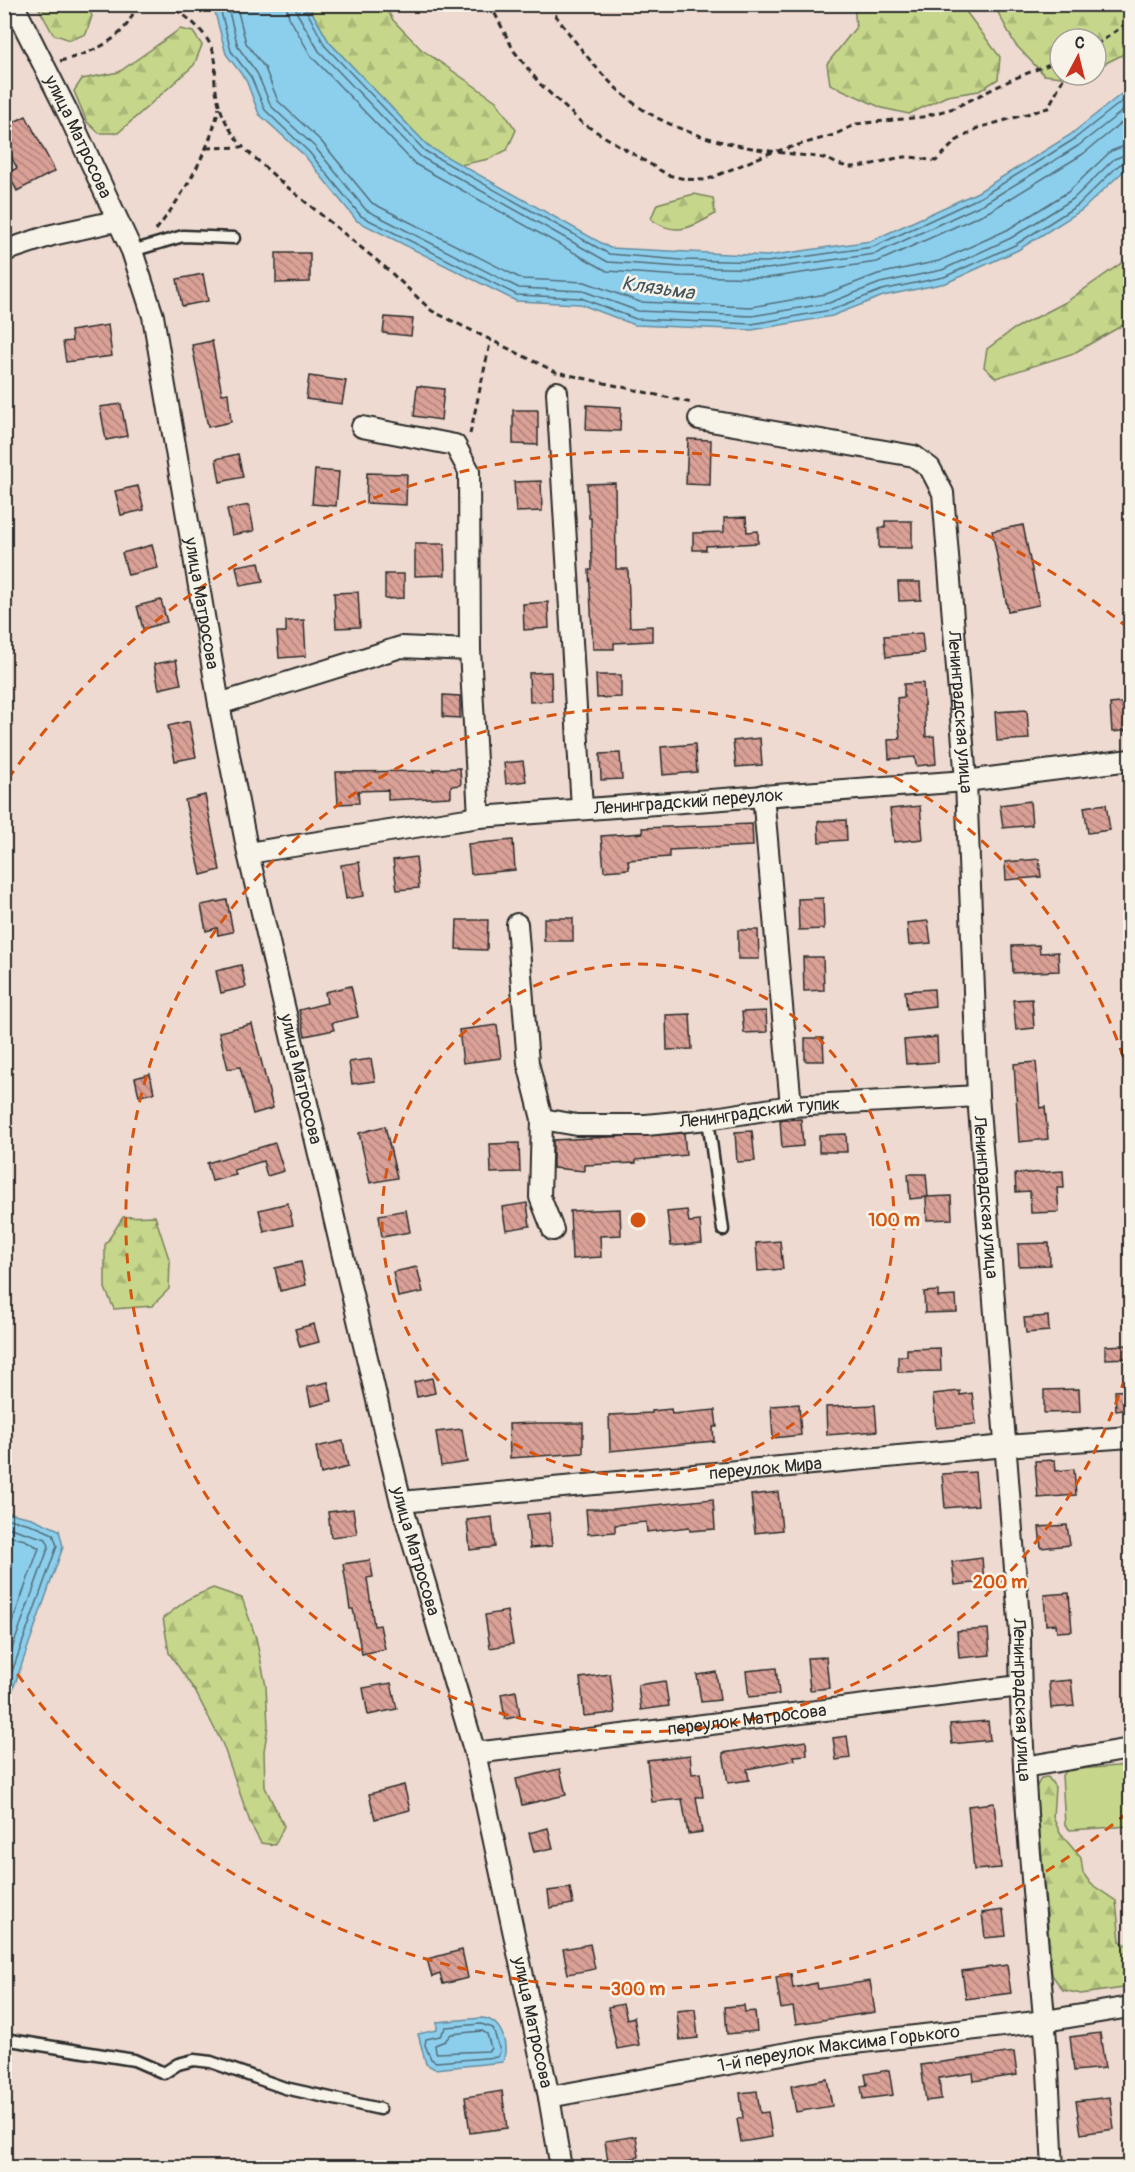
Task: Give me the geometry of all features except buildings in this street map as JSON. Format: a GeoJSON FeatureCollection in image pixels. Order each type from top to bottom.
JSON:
{"type":"FeatureCollection","features":[{"type":"Feature","properties":{"kind":"street","name":"улица Матросова"},"geometry":{"type":"LineString","coordinates":[[13,4],[132,251],[153,316],[219,704],[248,853],[400,1502],[475,1753],[549,2097],[561,2168]]}},
{"type":"Feature","properties":{"kind":"street"},"geometry":{"type":"LineString","coordinates":[[4,251],[52,235],[116,221]]}},
{"type":"Feature","properties":{"kind":"street"},"geometry":{"type":"LineString","coordinates":[[557,392],[582,808]]}},
{"type":"Feature","properties":{"kind":"street","name":"Ленинградская улица"},"geometry":{"type":"LineString","coordinates":[[699,419],[914,456],[930,468],[943,493],[966,781],[978,1096],[1020,1633],[1024,1767],[1045,2021],[1053,2168]]}},
{"type":"Feature","properties":{"kind":"street"},"geometry":{"type":"LineString","coordinates":[[362,427],[455,446],[469,471],[471,496],[470,651],[479,817]]}},
{"type":"Feature","properties":{"kind":"street"},"geometry":{"type":"LineString","coordinates":[[219,704],[401,647],[470,651]]}},
{"type":"Feature","properties":{"kind":"street","name":"Ленинградский переулок"},"geometry":{"type":"LineString","coordinates":[[248,853],[479,817],[966,781],[1131,760]]}},
{"type":"Feature","properties":{"kind":"street"},"geometry":{"type":"LineString","coordinates":[[763,795],[791,1106]]}},
{"type":"Feature","properties":{"kind":"street"},"geometry":{"type":"LineString","coordinates":[[517,924],[528,1063],[542,1119],[540,1197],[553,1230]]}},
{"type":"Feature","properties":{"kind":"street","name":"Ленинградский тупик"},"geometry":{"type":"LineString","coordinates":[[542,1119],[577,1125],[646,1125],[708,1119],[791,1106],[978,1096]]}},
{"type":"Feature","properties":{"kind":"street","name":"переулок Мира"},"geometry":{"type":"LineString","coordinates":[[400,1502],[1006,1446],[1131,1437]]}},
{"type":"Feature","properties":{"kind":"street","name":"переулок Матросова"},"geometry":{"type":"LineString","coordinates":[[475,1753],[1020,1686]]}},
{"type":"Feature","properties":{"kind":"street"},"geometry":{"type":"LineString","coordinates":[[1024,1767],[1131,1749]]}},
{"type":"Feature","properties":{"kind":"street","name":"1-й переулок Максима Горького"},"geometry":{"type":"LineString","coordinates":[[549,2097],[820,2047],[1045,2021],[1131,2007]]}},
{"type":"Feature","properties":{"kind":"lane"},"geometry":{"type":"LineString","coordinates":[[132,251],[183,236],[234,238]]}},
{"type":"Feature","properties":{"kind":"lane"},"geometry":{"type":"LineString","coordinates":[[708,1119],[723,1230]]}},
{"type":"Feature","properties":{"kind":"lane"},"geometry":{"type":"LineString","coordinates":[[4,2039],[134,2061],[164,2073],[178,2064],[194,2060],[211,2062],[285,2088],[380,2109]]}},
{"type":"Feature","properties":{"kind":"path"},"geometry":{"type":"LineString","coordinates":[[44,65],[90,53],[118,36],[136,4]]}},
{"type":"Feature","properties":{"kind":"path"},"geometry":{"type":"LineString","coordinates":[[166,4],[184,15],[206,36],[215,59],[219,107],[227,128],[243,147],[280,181],[386,268],[432,311],[556,372],[696,404],[699,419]]}},
{"type":"Feature","properties":{"kind":"path"},"geometry":{"type":"LineString","coordinates":[[490,4],[514,51],[540,84],[582,123],[668,175],[706,180],[770,153],[824,138],[856,124],[922,117],[954,108],[1048,65]]}},
{"type":"Feature","properties":{"kind":"path"},"geometry":{"type":"LineString","coordinates":[[553,4],[556,16],[576,42],[605,76],[635,104],[664,120],[706,136],[770,153],[819,157],[848,167],[904,157],[936,161],[956,141],[978,128],[1048,108],[1059,87]]}},
{"type":"Feature","properties":{"kind":"path"},"geometry":{"type":"LineString","coordinates":[[1108,37],[1131,21]]}},
{"type":"Feature","properties":{"kind":"path"},"geometry":{"type":"LineString","coordinates":[[154,233],[169,213],[207,148],[219,107]]}},
{"type":"Feature","properties":{"kind":"path"},"geometry":{"type":"LineString","coordinates":[[207,148],[243,147]]}},
{"type":"Feature","properties":{"kind":"path"},"geometry":{"type":"LineString","coordinates":[[464,462],[490,339]]}},
{"type":"Feature","properties":{"kind":"path"},"geometry":{"type":"LineString","coordinates":[[556,372],[557,392]]}},
{"type":"Feature","properties":{"kind":"green space"},"geometry":{"type":"Polygon","coordinates":[[[854,4],[961,5],[1000,57],[998,79],[979,91],[947,96],[909,114],[882,108],[830,84],[827,64],[856,27],[854,4]]]}},
{"type":"Feature","properties":{"kind":"green space"},"geometry":{"type":"Polygon","coordinates":[[[37,5],[87,5],[92,16],[86,34],[70,40],[53,34],[37,5]]]}},
{"type":"Feature","properties":{"kind":"green space"},"geometry":{"type":"Polygon","coordinates":[[[308,5],[384,5],[393,20],[421,49],[496,101],[516,130],[507,150],[489,159],[460,165],[429,147],[329,42],[308,5]]]}},
{"type":"Feature","properties":{"kind":"green space"},"geometry":{"type":"Polygon","coordinates":[[[994,5],[1130,5],[1130,51],[1108,62],[1108,27],[1048,27],[1048,75],[1044,75],[1015,44],[994,5]]]}},
{"type":"Feature","properties":{"kind":"green space"},"geometry":{"type":"Polygon","coordinates":[[[180,29],[193,32],[202,45],[194,65],[118,133],[99,133],[87,122],[74,91],[82,79],[119,72],[180,29]]]}},
{"type":"Feature","properties":{"kind":"green space"},"geometry":{"type":"Polygon","coordinates":[[[694,194],[713,198],[715,214],[691,226],[675,229],[659,225],[651,219],[657,204],[694,194]]]}},
{"type":"Feature","properties":{"kind":"green space"},"geometry":{"type":"Polygon","coordinates":[[[1130,257],[1130,321],[1074,353],[996,378],[984,367],[987,349],[1014,329],[1066,302],[1130,257]]]}},
{"type":"Feature","properties":{"kind":"green space"},"geometry":{"type":"Polygon","coordinates":[[[155,1216],[170,1262],[169,1289],[152,1306],[114,1309],[105,1288],[105,1245],[123,1217],[155,1216]]]}},
{"type":"Feature","properties":{"kind":"green space"},"geometry":{"type":"Polygon","coordinates":[[[213,1588],[242,1598],[256,1638],[266,1686],[268,1726],[264,1751],[265,1787],[284,1826],[275,1845],[261,1843],[251,1825],[223,1745],[195,1691],[169,1653],[163,1618],[190,1598],[213,1588]]]}},
{"type":"Feature","properties":{"kind":"green space"},"geometry":{"type":"Polygon","coordinates":[[[1130,1765],[1130,1826],[1070,1830],[1065,1825],[1062,1775],[1068,1770],[1130,1765]]]}},
{"type":"Feature","properties":{"kind":"green space"},"geometry":{"type":"Polygon","coordinates":[[[1048,1777],[1055,1787],[1053,1817],[1060,1833],[1081,1858],[1083,1873],[1091,1884],[1116,1901],[1120,1941],[1130,1947],[1130,1987],[1081,1994],[1063,1990],[1052,1975],[1036,1788],[1041,1778],[1048,1777]]]}},
{"type":"Feature","properties":{"kind":"water","name":"Клязьма"},"geometry":{"type":"Polygon","coordinates":[[[213,5],[308,5],[329,42],[429,147],[610,248],[767,256],[871,241],[978,192],[1070,135],[1130,87],[1130,165],[1082,210],[1018,250],[946,283],[883,296],[832,316],[752,330],[635,325],[580,304],[516,301],[357,221],[305,156],[259,114],[246,80],[226,54],[213,5]]]}},
{"type":"Feature","properties":{"kind":"water"},"geometry":{"type":"Polygon","coordinates":[[[5,1512],[32,1518],[59,1530],[63,1547],[5,1712],[5,1512]]]}},
{"type":"Feature","properties":{"kind":"water"},"geometry":{"type":"Polygon","coordinates":[[[482,2018],[495,2023],[502,2034],[505,2048],[503,2062],[435,2069],[426,2064],[418,2034],[437,2030],[437,2022],[482,2018]]]}}]}
